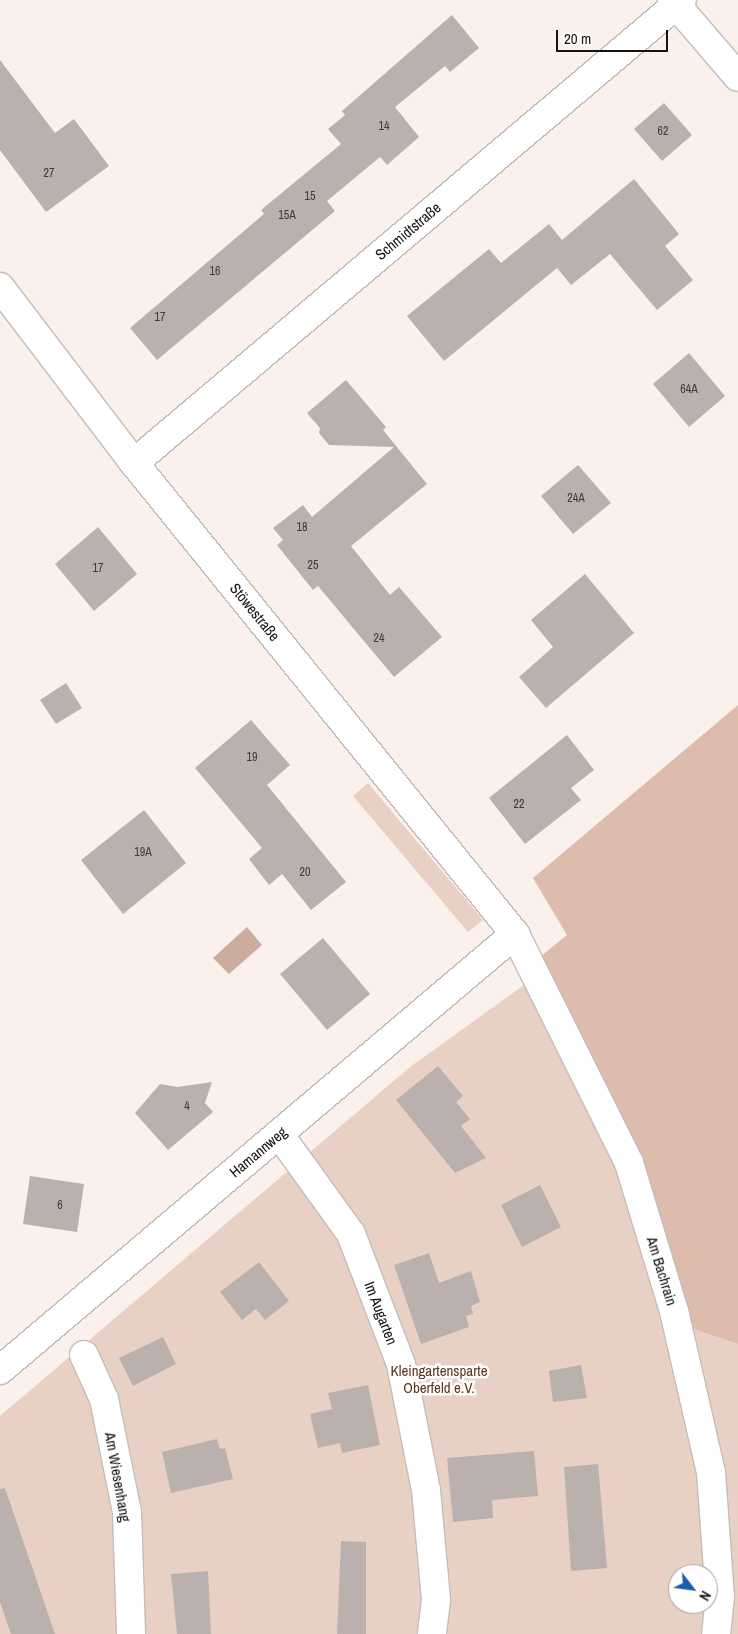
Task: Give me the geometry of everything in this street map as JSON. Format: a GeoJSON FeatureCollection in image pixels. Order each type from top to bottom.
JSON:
{"type":"FeatureCollection","features":[{"type":"Feature","properties":{"kind":"street"},"geometry":{"type":"LineString","coordinates":[[677,2],[738,77]]}},
{"type":"Feature","properties":{"kind":"street","name":"Schmidtstraße"},"geometry":{"type":"LineString","coordinates":[[134,463],[677,2]]}},
{"type":"Feature","properties":{"kind":"street","name":"Stöwestraße"},"geometry":{"type":"LineString","coordinates":[[0,287],[134,463],[515,934]]}},
{"type":"Feature","properties":{"kind":"street","name":"Hamannweg"},"geometry":{"type":"LineString","coordinates":[[0,1370],[515,934]]}},
{"type":"Feature","properties":{"kind":"street","name":"Am Bachrain"},"geometry":{"type":"LineString","coordinates":[[515,934],[629,1163],[674,1311],[711,1472],[720,1597],[716,1634]]}},
{"type":"Feature","properties":{"kind":"street","name":"Im Augarten"},"geometry":{"type":"LineString","coordinates":[[278,1134],[351,1234],[401,1364],[426,1490],[436,1600],[432,1634]]}},
{"type":"Feature","properties":{"kind":"street","name":"Am Wiesenhang"},"geometry":{"type":"LineString","coordinates":[[84,1355],[104,1399],[127,1512],[130,1634]]}},
{"type":"Feature","properties":{"kind":"green space"},"geometry":{"type":"Polygon","coordinates":[[[368,783],[483,920],[468,932],[353,796],[368,783]]]}},
{"type":"Feature","properties":{"kind":"green space","name":"Kleingartensparte Oberfeld e.V."},"geometry":{"type":"Polygon","coordinates":[[[531,980],[658,1215],[693,1329],[738,1344],[738,1634],[0,1634],[0,1416],[410,1067],[531,980]]]}},
{"type":"Feature","properties":{"kind":"shaded area"},"geometry":{"type":"Polygon","coordinates":[[[738,705],[738,1344],[693,1329],[658,1215],[525,969],[567,935],[533,878],[738,705]]]}},
{"type":"Feature","properties":{"kind":"shaded area"},"geometry":{"type":"Polygon","coordinates":[[[247,927],[262,945],[229,974],[213,958],[247,927]]]}},
{"type":"Feature","properties":{"kind":"building"},"geometry":{"type":"Polygon","coordinates":[[[452,15],[479,48],[450,72],[445,66],[395,107],[419,137],[387,165],[380,157],[327,201],[335,211],[157,360],[130,328],[264,214],[261,210],[341,144],[328,129],[345,115],[342,111],[452,15]]]}},
{"type":"Feature","properties":{"kind":"building"},"geometry":{"type":"Polygon","coordinates":[[[0,60],[55,133],[74,119],[109,166],[46,212],[0,150],[0,60]]]}},
{"type":"Feature","properties":{"kind":"building"},"geometry":{"type":"Polygon","coordinates":[[[664,103],[692,135],[662,161],[634,129],[664,103]]]}},
{"type":"Feature","properties":{"kind":"building"},"geometry":{"type":"Polygon","coordinates":[[[634,179],[679,234],[665,246],[693,280],[657,310],[610,254],[571,285],[557,268],[444,361],[407,316],[489,249],[501,263],[549,224],[562,240],[634,179]]]}},
{"type":"Feature","properties":{"kind":"building"},"geometry":{"type":"Polygon","coordinates":[[[689,353],[725,396],[689,427],[653,384],[689,353]]]}},
{"type":"Feature","properties":{"kind":"building"},"geometry":{"type":"Polygon","coordinates":[[[346,380],[386,427],[383,430],[427,484],[351,546],[390,595],[399,587],[442,637],[394,677],[318,586],[313,590],[277,545],[283,540],[273,528],[303,505],[312,517],[394,447],[329,445],[319,433],[320,428],[307,413],[346,380]]]}},
{"type":"Feature","properties":{"kind":"building"},"geometry":{"type":"Polygon","coordinates":[[[578,465],[611,503],[573,534],[541,496],[578,465]]]}},
{"type":"Feature","properties":{"kind":"building"},"geometry":{"type":"Polygon","coordinates":[[[98,527],[137,574],[94,611],[55,564],[98,527]]]}},
{"type":"Feature","properties":{"kind":"building"},"geometry":{"type":"Polygon","coordinates":[[[585,574],[634,633],[546,708],[519,677],[553,647],[531,620],[585,574]]]}},
{"type":"Feature","properties":{"kind":"building"},"geometry":{"type":"Polygon","coordinates":[[[66,683],[82,708],[56,724],[40,700],[66,683]]]}},
{"type":"Feature","properties":{"kind":"building"},"geometry":{"type":"Polygon","coordinates":[[[251,720],[290,765],[267,785],[346,882],[311,910],[282,874],[269,885],[249,859],[262,848],[195,768],[251,720]]]}},
{"type":"Feature","properties":{"kind":"building"},"geometry":{"type":"Polygon","coordinates":[[[567,735],[594,770],[571,788],[581,800],[525,844],[489,798],[567,735]]]}},
{"type":"Feature","properties":{"kind":"building"},"geometry":{"type":"Polygon","coordinates":[[[144,810],[186,863],[123,914],[81,860],[144,810]]]}},
{"type":"Feature","properties":{"kind":"building"},"geometry":{"type":"Polygon","coordinates":[[[323,938],[370,994],[327,1030],[280,974],[323,938]]]}},
{"type":"Feature","properties":{"kind":"building"},"geometry":{"type":"Polygon","coordinates":[[[438,1066],[463,1096],[456,1102],[470,1119],[461,1126],[486,1158],[455,1173],[396,1100],[438,1066]]]}},
{"type":"Feature","properties":{"kind":"building"},"geometry":{"type":"Polygon","coordinates":[[[212,1082],[205,1103],[213,1112],[168,1150],[135,1113],[160,1084],[177,1087],[212,1082]]]}},
{"type":"Feature","properties":{"kind":"building"},"geometry":{"type":"Polygon","coordinates":[[[30,1176],[84,1184],[77,1232],[23,1224],[30,1176]]]}},
{"type":"Feature","properties":{"kind":"building"},"geometry":{"type":"Polygon","coordinates":[[[540,1185],[561,1227],[522,1247],[501,1205],[540,1185]]]}},
{"type":"Feature","properties":{"kind":"building"},"geometry":{"type":"Polygon","coordinates":[[[429,1253],[439,1283],[471,1271],[480,1302],[471,1306],[473,1314],[466,1316],[469,1327],[421,1344],[394,1265],[429,1253]]]}},
{"type":"Feature","properties":{"kind":"building"},"geometry":{"type":"Polygon","coordinates":[[[259,1262],[289,1301],[265,1320],[256,1309],[242,1320],[220,1292],[259,1262]]]}},
{"type":"Feature","properties":{"kind":"building"},"geometry":{"type":"Polygon","coordinates":[[[163,1337],[176,1364],[133,1386],[119,1358],[163,1337]]]}},
{"type":"Feature","properties":{"kind":"building"},"geometry":{"type":"Polygon","coordinates":[[[581,1365],[587,1398],[553,1402],[549,1371],[581,1365]]]}},
{"type":"Feature","properties":{"kind":"building"},"geometry":{"type":"Polygon","coordinates":[[[368,1385],[380,1445],[342,1453],[340,1443],[318,1448],[310,1414],[332,1409],[328,1393],[368,1385]]]}},
{"type":"Feature","properties":{"kind":"building"},"geometry":{"type":"Polygon","coordinates":[[[217,1439],[220,1449],[225,1448],[233,1479],[171,1493],[162,1452],[217,1439]]]}},
{"type":"Feature","properties":{"kind":"building"},"geometry":{"type":"Polygon","coordinates":[[[534,1451],[538,1496],[492,1500],[493,1518],[453,1522],[447,1458],[534,1451]]]}},
{"type":"Feature","properties":{"kind":"building"},"geometry":{"type":"Polygon","coordinates":[[[598,1464],[607,1568],[571,1571],[564,1467],[598,1464]]]}},
{"type":"Feature","properties":{"kind":"building"},"geometry":{"type":"Polygon","coordinates":[[[5,1488],[55,1634],[11,1634],[0,1602],[0,1489],[5,1488]]]}},
{"type":"Feature","properties":{"kind":"building"},"geometry":{"type":"Polygon","coordinates":[[[341,1541],[366,1542],[366,1634],[337,1634],[341,1541]]]}},
{"type":"Feature","properties":{"kind":"building"},"geometry":{"type":"Polygon","coordinates":[[[208,1571],[211,1634],[177,1634],[171,1574],[208,1571]]]}}]}
